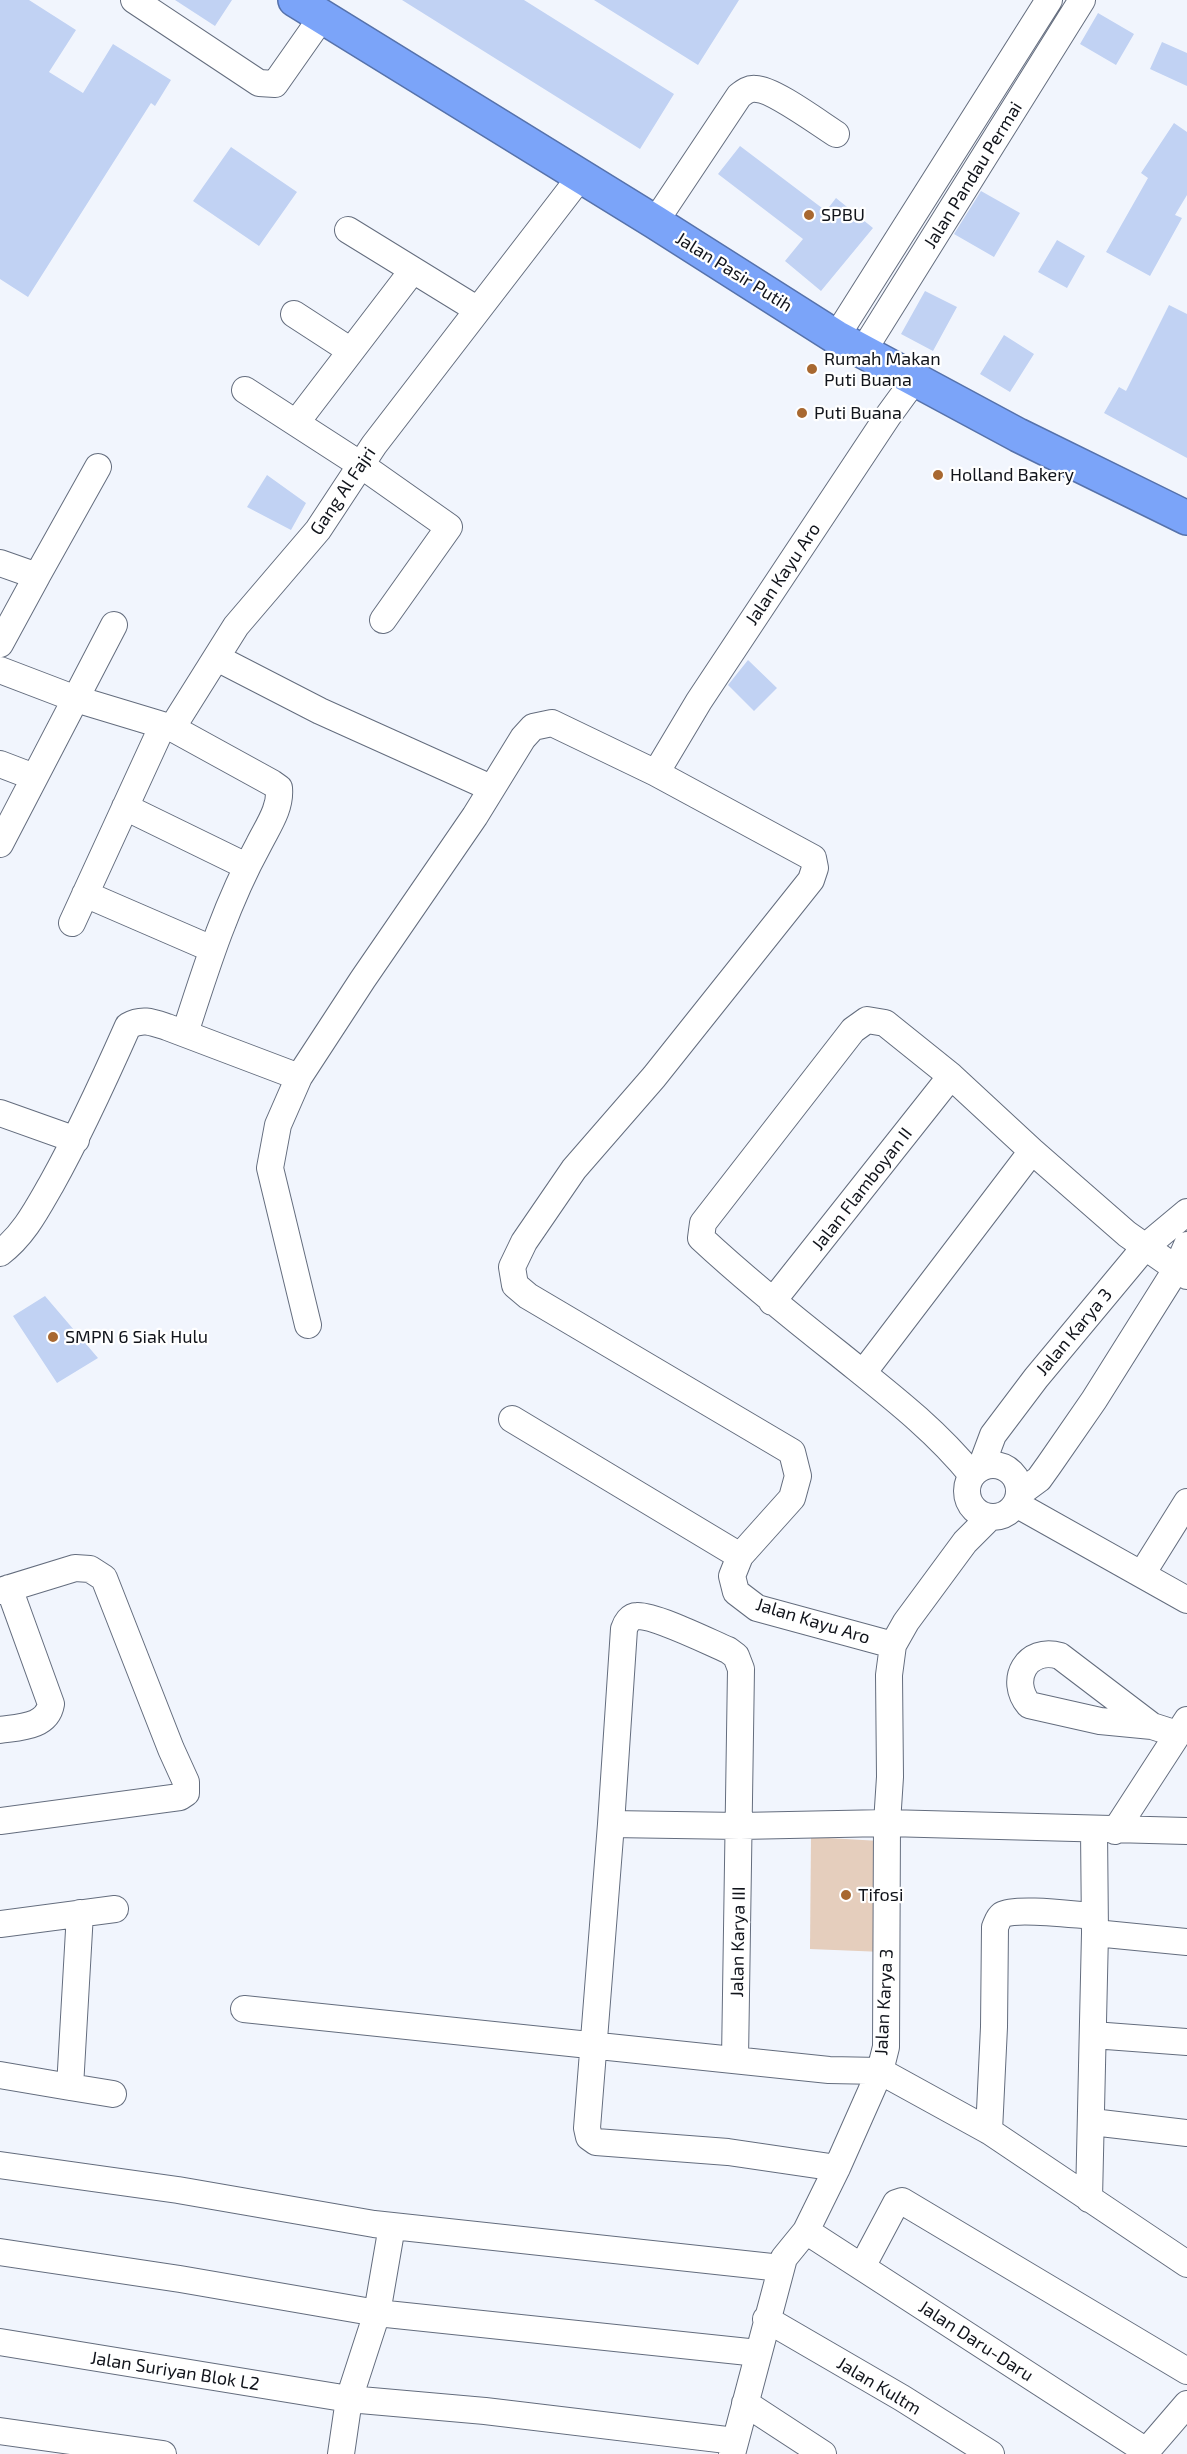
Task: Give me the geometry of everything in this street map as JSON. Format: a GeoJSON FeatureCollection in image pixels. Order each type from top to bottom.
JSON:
{"type":"FeatureCollection","features":[{"type":"Feature","properties":{"kind":"highway","name":"Jalan Pasir Putih"},"geometry":{"type":"LineString","coordinates":[[309,8],[849,344],[1018,435],[1187,518]]}},
{"type":"Feature","properties":{"kind":"street"},"geometry":{"type":"LineString","coordinates":[[134,0],[259,82],[267,84],[275,84],[309,8]]}},
{"type":"Feature","properties":{"kind":"street","name":"Jalan Pandau Permai"},"geometry":{"type":"LineString","coordinates":[[849,344],[1049,0]]}},
{"type":"Feature","properties":{"kind":"street","name":"Jalan Pandau Permai"},"geometry":{"type":"LineString","coordinates":[[849,344],[1082,0]]}},
{"type":"Feature","properties":{"kind":"street"},"geometry":{"type":"LineString","coordinates":[[655,222],[739,96],[746,91],[756,89],[771,93],[836,134]]}},
{"type":"Feature","properties":{"kind":"street","name":"Gang Al Fajri"},"geometry":{"type":"LineString","coordinates":[[72,923],[125,807],[167,728],[217,658],[236,626],[318,530],[361,465],[581,176]]}},
{"type":"Feature","properties":{"kind":"street"},"geometry":{"type":"LineString","coordinates":[[348,230],[478,310]]}},
{"type":"Feature","properties":{"kind":"street"},"geometry":{"type":"LineString","coordinates":[[296,423],[413,270]]}},
{"type":"Feature","properties":{"kind":"street"},"geometry":{"type":"LineString","coordinates":[[294,314],[351,351]]}},
{"type":"Feature","properties":{"kind":"street","name":"Jalan Kayu Aro"},"geometry":{"type":"LineString","coordinates":[[656,773],[699,701],[888,416],[915,379]]}},
{"type":"Feature","properties":{"kind":"street"},"geometry":{"type":"LineString","coordinates":[[245,390],[361,465],[449,527],[383,620]]}},
{"type":"Feature","properties":{"kind":"street"},"geometry":{"type":"LineString","coordinates":[[0,644],[98,467]]}},
{"type":"Feature","properties":{"kind":"street"},"geometry":{"type":"LineString","coordinates":[[0,563],[37,576]]}},
{"type":"Feature","properties":{"kind":"street"},"geometry":{"type":"LineString","coordinates":[[0,844],[114,625]]}},
{"type":"Feature","properties":{"kind":"street"},"geometry":{"type":"LineString","coordinates":[[217,658],[320,711],[491,788]]}},
{"type":"Feature","properties":{"kind":"street"},"geometry":{"type":"LineString","coordinates":[[0,670],[76,699],[167,728],[279,788],[276,810],[246,866],[212,949],[185,1033]]}},
{"type":"Feature","properties":{"kind":"street"},"geometry":{"type":"LineString","coordinates":[[308,1325],[270,1168],[278,1125],[299,1077],[475,816],[523,738],[533,727],[552,723],[656,773],[813,858],[815,868],[811,880],[654,1077],[574,1169],[524,1242],[512,1267],[515,1285],[528,1296],[792,1452],[798,1476],[792,1498],[740,1556],[512,1419]]}},
{"type":"Feature","properties":{"kind":"street"},"geometry":{"type":"LineString","coordinates":[[0,764],[34,777]]}},
{"type":"Feature","properties":{"kind":"street"},"geometry":{"type":"LineString","coordinates":[[125,807],[246,866]]}},
{"type":"Feature","properties":{"kind":"street"},"geometry":{"type":"LineString","coordinates":[[85,894],[212,949]]}},
{"type":"Feature","properties":{"kind":"street"},"geometry":{"type":"LineString","coordinates":[[0,1253],[17,1239],[32,1219],[76,1140],[128,1026],[140,1020],[185,1033],[299,1077]]}},
{"type":"Feature","properties":{"kind":"street"},"geometry":{"type":"LineString","coordinates":[[1184,1263],[1145,1247],[1032,1151],[951,1076],[885,1023],[867,1020],[853,1030],[703,1223],[701,1238],[772,1302],[896,1399],[976,1471],[989,1464],[1005,1467],[1016,1478],[1018,1498],[1187,1600]]}},
{"type":"Feature","properties":{"kind":"street","name":"Jalan Flamboyan II"},"geometry":{"type":"LineString","coordinates":[[772,1302],[951,1076]]}},
{"type":"Feature","properties":{"kind":"street"},"geometry":{"type":"LineString","coordinates":[[0,1113],[76,1140]]}},
{"type":"Feature","properties":{"kind":"street"},"geometry":{"type":"LineString","coordinates":[[862,1373],[1032,1151]]}},
{"type":"Feature","properties":{"kind":"street","name":"Jalan Karya 3"},"geometry":{"type":"LineString","coordinates":[[965,1542],[969,1501],[967,1488],[993,1435],[1036,1378],[1145,1247],[1187,1212]]}},
{"type":"Feature","properties":{"kind":"street","name":"Jalan Karya 3"},"geometry":{"type":"LineString","coordinates":[[734,2447],[781,2268],[790,2249],[806,2231],[837,2168],[880,2071],[886,2047],[887,1823],[890,1777],[889,1674],[894,1645],[906,1622],[965,1542],[990,1517],[1005,1514],[1049,1466],[1184,1263]]}},
{"type":"Feature","properties":{"kind":"street"},"geometry":{"type":"LineString","coordinates":[[969,1501],[978,1512],[990,1517]]}},
{"type":"Feature","properties":{"kind":"street"},"geometry":{"type":"LineString","coordinates":[[1142,1574],[1187,1502]]}},
{"type":"Feature","properties":{"kind":"street","name":"Jalan Kayu Aro"},"geometry":{"type":"LineString","coordinates":[[740,1556],[732,1576],[735,1592],[757,1608],[894,1645]]}},
{"type":"Feature","properties":{"kind":"street"},"geometry":{"type":"LineString","coordinates":[[0,1730],[43,1720],[49,1713],[51,1704],[4,1590],[75,1568],[90,1569],[104,1578],[186,1782],[186,1793],[180,1797],[0,1821]]}},
{"type":"Feature","properties":{"kind":"street","name":"Jalan Karya III"},"geometry":{"type":"LineString","coordinates":[[611,1824],[624,1629],[628,1621],[637,1616],[667,1624],[728,1650],[739,1660],[741,1669],[735,2059]]}},
{"type":"Feature","properties":{"kind":"street"},"geometry":{"type":"LineString","coordinates":[[1152,1726],[1060,1656],[1050,1653],[1028,1660],[1022,1672],[1020,1690],[1029,1705],[1100,1721],[1152,1726],[1182,1727]]}},
{"type":"Feature","properties":{"kind":"street"},"geometry":{"type":"LineString","coordinates":[[1089,2199],[1094,1924],[1104,1830],[1182,1727]]}},
{"type":"Feature","properties":{"kind":"street"},"geometry":{"type":"LineString","coordinates":[[837,2168],[728,2152],[596,2142],[589,2137],[587,2128],[611,1824],[740,1826],[887,1823],[1187,1831]]}},
{"type":"Feature","properties":{"kind":"street"},"geometry":{"type":"LineString","coordinates":[[0,1924],[115,1909]]}},
{"type":"Feature","properties":{"kind":"street"},"geometry":{"type":"LineString","coordinates":[[70,2087],[80,1913]]}},
{"type":"Feature","properties":{"kind":"street"},"geometry":{"type":"LineString","coordinates":[[989,2131],[994,2027],[995,1927],[999,1918],[1004,1914],[1014,1913],[1094,1924],[1187,1942]]}},
{"type":"Feature","properties":{"kind":"street"},"geometry":{"type":"LineString","coordinates":[[244,2009],[829,2070],[880,2071],[989,2131],[1187,2264]]}},
{"type":"Feature","properties":{"kind":"street"},"geometry":{"type":"LineString","coordinates":[[1093,2035],[1187,2042]]}},
{"type":"Feature","properties":{"kind":"street"},"geometry":{"type":"LineString","coordinates":[[0,2075],[113,2094]]}},
{"type":"Feature","properties":{"kind":"street"},"geometry":{"type":"LineString","coordinates":[[1092,2122],[1187,2133]]}},
{"type":"Feature","properties":{"kind":"street"},"geometry":{"type":"LineString","coordinates":[[0,2165],[178,2190],[392,2226],[781,2268]]}},
{"type":"Feature","properties":{"kind":"street"},"geometry":{"type":"LineString","coordinates":[[862,2267],[896,2203],[902,2200],[1187,2372]]}},
{"type":"Feature","properties":{"kind":"street"},"geometry":{"type":"LineString","coordinates":[[341,2454],[350,2399],[377,2313],[392,2226]]}},
{"type":"Feature","properties":{"kind":"street","name":"Jalan Daru-Daru"},"geometry":{"type":"LineString","coordinates":[[806,2231],[1145,2453]]}},
{"type":"Feature","properties":{"kind":"street"},"geometry":{"type":"LineString","coordinates":[[0,2252],[180,2279],[377,2313],[758,2353]]}},
{"type":"Feature","properties":{"kind":"street","name":"Jalan Kultm"},"geometry":{"type":"LineString","coordinates":[[766,2319],[902,2398],[991,2454]]}},
{"type":"Feature","properties":{"kind":"street","name":"Jalan Suriyan Blok L2"},"geometry":{"type":"LineString","coordinates":[[0,2342],[350,2399],[484,2411],[734,2447]]}},
{"type":"Feature","properties":{"kind":"street"},"geometry":{"type":"LineString","coordinates":[[745,2403],[823,2454]]}},
{"type":"Feature","properties":{"kind":"street"},"geometry":{"type":"LineString","coordinates":[[1145,2453],[1187,2404]]}},
{"type":"Feature","properties":{"kind":"street"},"geometry":{"type":"LineString","coordinates":[[0,2431],[163,2454]]}},
{"type":"Feature","properties":{"kind":"shaded area","name":"Tifosi"},"geometry":{"type":"Polygon","coordinates":[[[811,1837],[880,1841],[883,1952],[810,1949],[811,1837]]]}},
{"type":"Feature","properties":{"kind":"building"},"geometry":{"type":"Polygon","coordinates":[[[0,0],[29,0],[76,30],[49,72],[83,93],[113,44],[171,80],[155,106],[151,103],[28,297],[0,279],[0,0]]]}},
{"type":"Feature","properties":{"kind":"building"},"geometry":{"type":"Polygon","coordinates":[[[175,0],[232,0],[215,26],[175,0]]]}},
{"type":"Feature","properties":{"kind":"building"},"geometry":{"type":"Polygon","coordinates":[[[402,0],[524,0],[674,94],[640,149],[402,0]]]}},
{"type":"Feature","properties":{"kind":"building"},"geometry":{"type":"Polygon","coordinates":[[[594,0],[739,0],[698,65],[594,0]]]}},
{"type":"Feature","properties":{"kind":"building"},"geometry":{"type":"Polygon","coordinates":[[[1098,13],[1134,34],[1116,65],[1080,44],[1098,13]]]}},
{"type":"Feature","properties":{"kind":"building"},"geometry":{"type":"Polygon","coordinates":[[[1162,42],[1187,53],[1187,86],[1150,69],[1162,42]]]}},
{"type":"Feature","properties":{"kind":"building"},"geometry":{"type":"Polygon","coordinates":[[[1174,123],[1187,132],[1187,195],[1175,215],[1182,218],[1150,276],[1106,252],[1148,178],[1141,173],[1174,123]]]}},
{"type":"Feature","properties":{"kind":"building"},"geometry":{"type":"Polygon","coordinates":[[[740,146],[826,211],[836,198],[873,228],[821,291],[785,261],[803,239],[718,174],[740,146]]]}},
{"type":"Feature","properties":{"kind":"building"},"geometry":{"type":"Polygon","coordinates":[[[231,147],[297,192],[259,246],[193,201],[231,147]]]}},
{"type":"Feature","properties":{"kind":"building"},"geometry":{"type":"Polygon","coordinates":[[[981,191],[1020,213],[994,257],[954,234],[981,191]]]}},
{"type":"Feature","properties":{"kind":"building"},"geometry":{"type":"Polygon","coordinates":[[[1057,240],[1085,256],[1067,288],[1038,272],[1057,240]]]}},
{"type":"Feature","properties":{"kind":"building"},"geometry":{"type":"Polygon","coordinates":[[[925,291],[957,307],[933,351],[901,334],[925,291]]]}},
{"type":"Feature","properties":{"kind":"building"},"geometry":{"type":"Polygon","coordinates":[[[1169,305],[1187,314],[1187,458],[1104,413],[1119,387],[1126,391],[1169,305]]]}},
{"type":"Feature","properties":{"kind":"building"},"geometry":{"type":"Polygon","coordinates":[[[1004,335],[1034,354],[1010,392],[980,374],[1004,335]]]}},
{"type":"Feature","properties":{"kind":"building"},"geometry":{"type":"Polygon","coordinates":[[[267,475],[306,503],[291,530],[247,507],[267,475]]]}},
{"type":"Feature","properties":{"kind":"building"},"geometry":{"type":"Polygon","coordinates":[[[748,660],[777,688],[754,711],[728,685],[748,660]]]}},
{"type":"Feature","properties":{"kind":"building","name":"SMPN 6 Siak Hulu"},"geometry":{"type":"Polygon","coordinates":[[[45,1296],[98,1358],[57,1383],[13,1316],[45,1296]]]}},
{"type":"Feature","properties":{"kind":"place","name":"SPBU"},"geometry":{"type":"Point","coordinates":[809,215]}},
{"type":"Feature","properties":{"kind":"place","name":"Rumah Makan Puti Buana"},"geometry":{"type":"Point","coordinates":[812,369]}},
{"type":"Feature","properties":{"kind":"place","name":"Puti Buana"},"geometry":{"type":"Point","coordinates":[802,413]}},
{"type":"Feature","properties":{"kind":"place","name":"Holland Bakery"},"geometry":{"type":"Point","coordinates":[938,475]}},
{"type":"Feature","properties":{"kind":"place","name":"SMPN 6 Siak Hulu"},"geometry":{"type":"Point","coordinates":[53,1337]}},
{"type":"Feature","properties":{"kind":"place","name":"Tifosi"},"geometry":{"type":"Point","coordinates":[846,1895]}}]}
